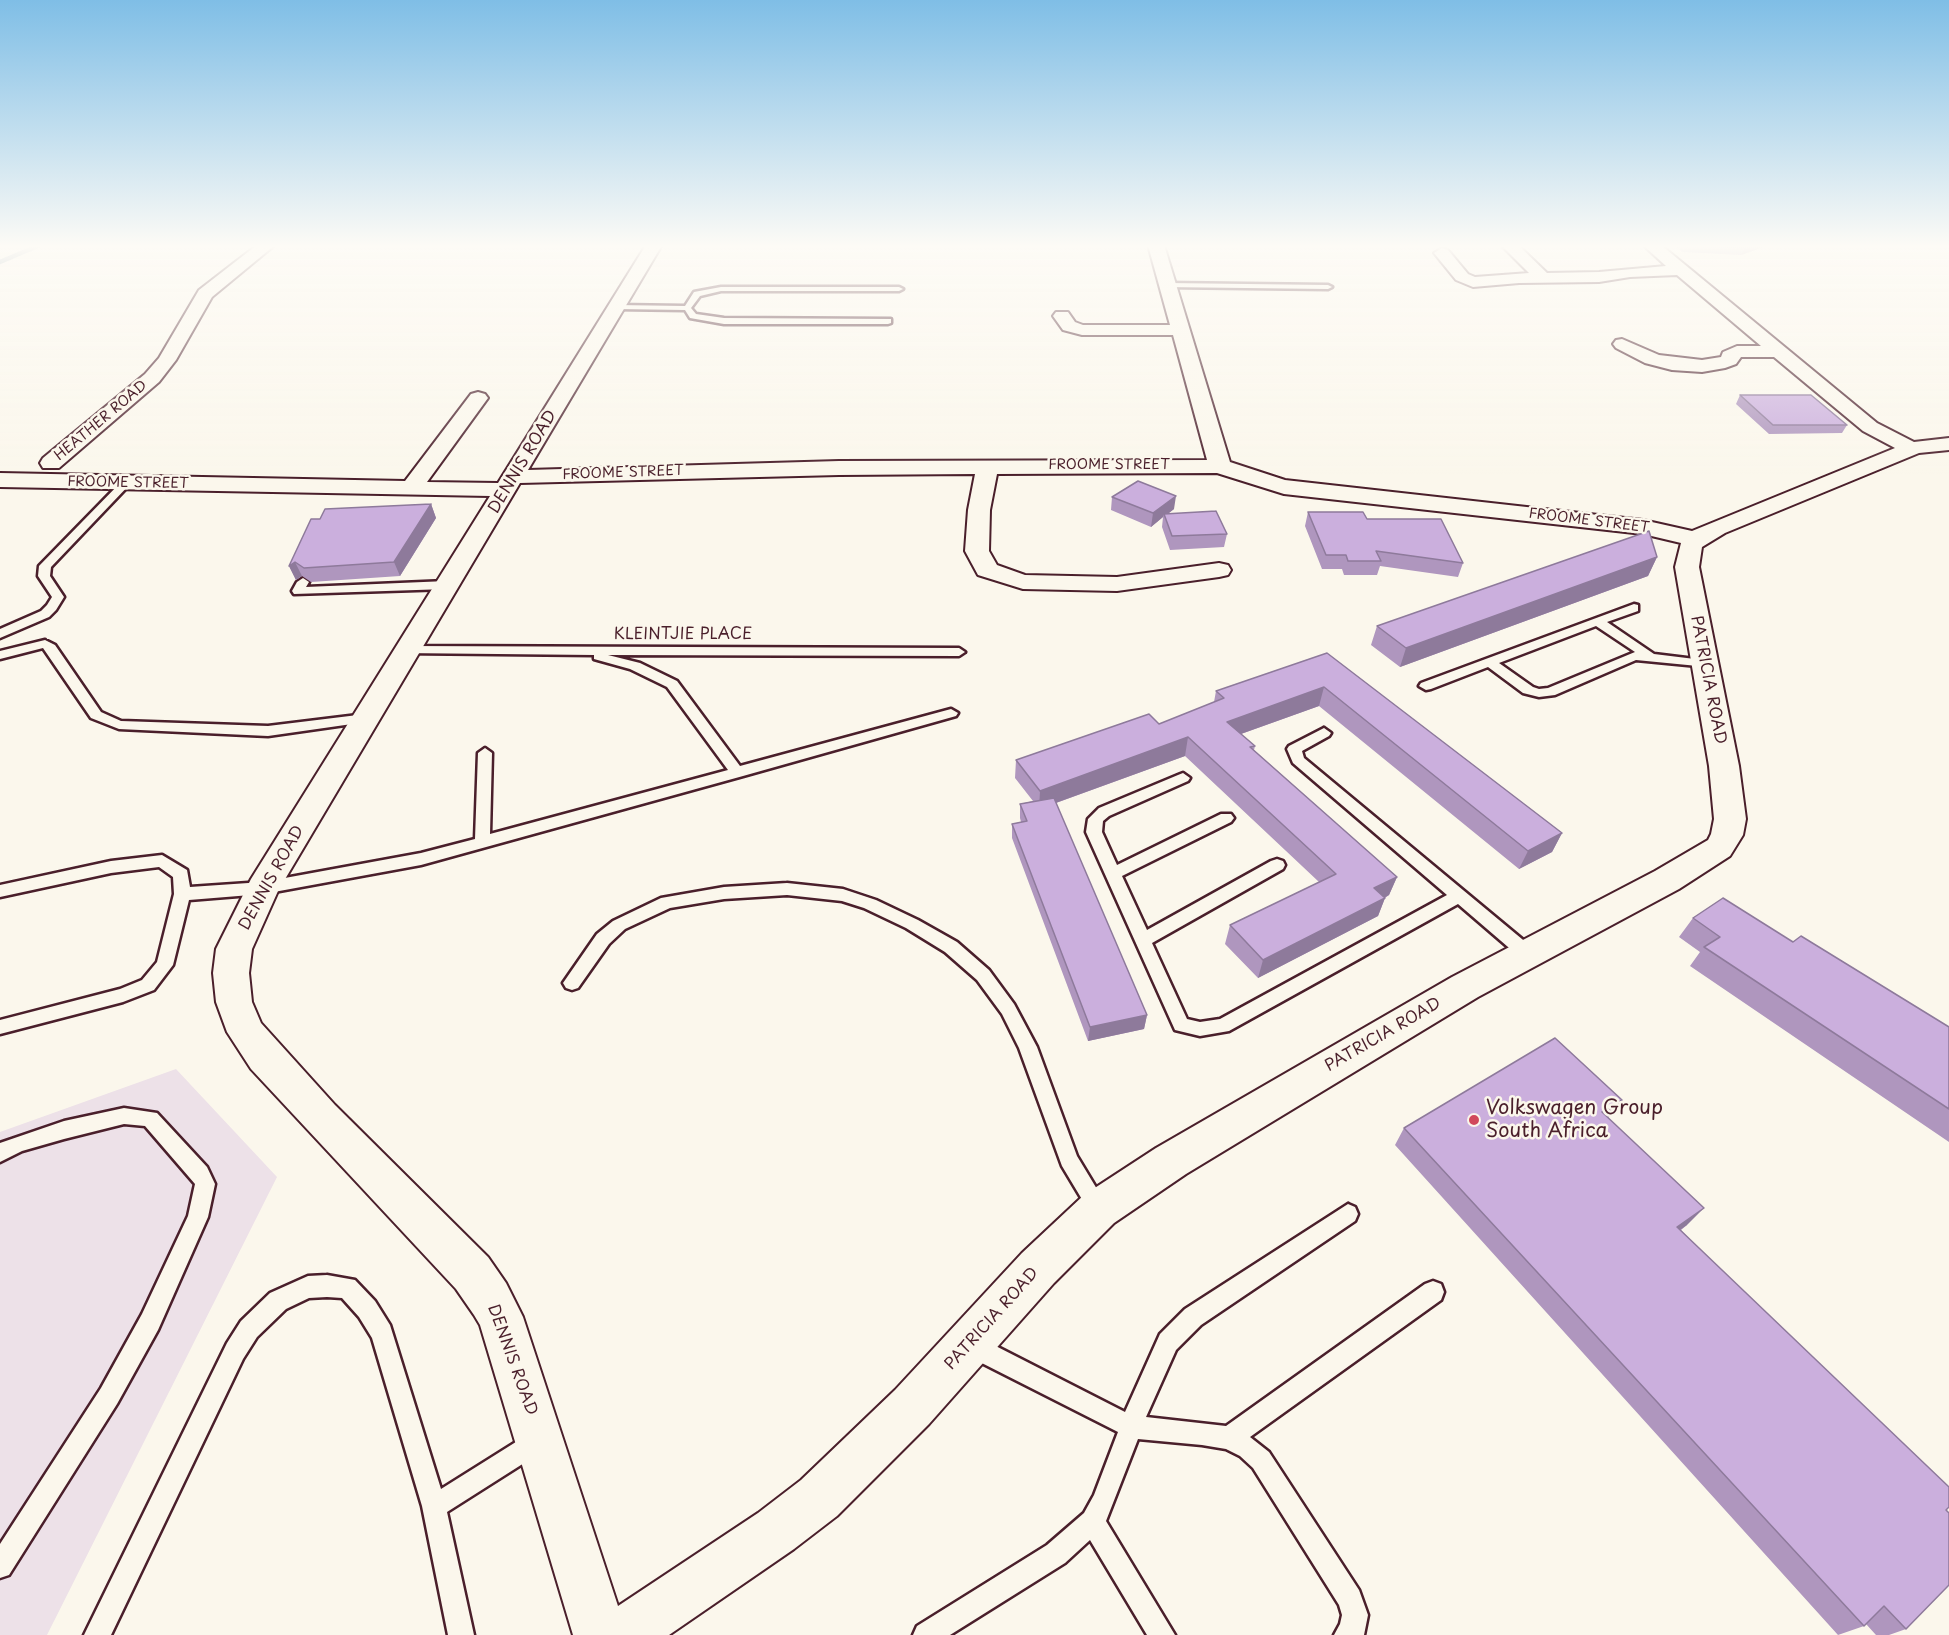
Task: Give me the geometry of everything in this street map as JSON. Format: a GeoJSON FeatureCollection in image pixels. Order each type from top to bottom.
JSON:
{"type":"FeatureCollection","features":[{"type":"Feature","properties":{"kind":"street","name":"HEATHER ROAD"},"geometry":{"type":"LineString","coordinates":[[51,463],[153,378],[167,360],[189,321]]}},
{"type":"Feature","properties":{"kind":"street","name":"DENNIS ROAD"},"geometry":{"type":"LineString","coordinates":[[600,1635],[500,1317],[472,1273],[321,1118],[246,1032],[234,1002],[231,973],[234,949],[263,888],[608,321]]}},
{"type":"Feature","properties":{"kind":"street"},"geometry":{"type":"LineString","coordinates":[[1066,321],[1069,326],[1082,330],[1179,330]]}},
{"type":"Feature","properties":{"kind":"street"},"geometry":{"type":"LineString","coordinates":[[1177,321],[1220,466]]}},
{"type":"Feature","properties":{"kind":"street"},"geometry":{"type":"LineString","coordinates":[[1744,321],[1870,427],[1912,449]]}},
{"type":"Feature","properties":{"kind":"street"},"geometry":{"type":"LineString","coordinates":[[1622,344],[1652,359],[1692,366],[1718,364],[1729,360],[1737,352],[1780,351]]}},
{"type":"Feature","properties":{"kind":"street"},"geometry":{"type":"LineString","coordinates":[[411,488],[478,398]]}},
{"type":"Feature","properties":{"kind":"street"},"geometry":{"type":"LineString","coordinates":[[1695,539],[1912,449],[1925,445],[1949,444]]}},
{"type":"Feature","properties":{"kind":"street"},"geometry":{"type":"LineString","coordinates":[[987,466],[979,510],[977,551],[987,570],[1023,582],[1117,584],[1219,570]]}},
{"type":"Feature","properties":{"kind":"street","name":"FROOME STREET"},"geometry":{"type":"LineString","coordinates":[[0,480],[411,488],[987,466],[1220,466],[1284,487],[1620,524],[1662,530],[1695,539]]}},
{"type":"Feature","properties":{"kind":"street","name":"PATRICIA ROAD"},"geometry":{"type":"LineString","coordinates":[[622,1635],[776,1531],[819,1497],[912,1407],[1038,1268],[1099,1209],[1162,1166],[1465,987],[1667,880],[1710,855],[1724,842],[1730,829],[1724,766],[1703,664],[1687,567],[1687,556],[1695,539]]}},
{"type":"Feature","properties":{"kind":"lane"},"geometry":{"type":"LineString","coordinates":[[0,634],[45,614],[52,607],[58,597],[44,576],[45,566],[127,483]]}},
{"type":"Feature","properties":{"kind":"lane"},"geometry":{"type":"LineString","coordinates":[[303,582],[298,591],[354,584],[447,585]]}},
{"type":"Feature","properties":{"kind":"lane"},"geometry":{"type":"LineString","coordinates":[[1426,686],[1634,608]]}},
{"type":"Feature","properties":{"kind":"lane"},"geometry":{"type":"LineString","coordinates":[[1598,622],[1649,656]]}},
{"type":"Feature","properties":{"kind":"lane"},"geometry":{"type":"LineString","coordinates":[[0,655],[45,644],[96,715],[119,725],[268,731],[366,718]]}},
{"type":"Feature","properties":{"kind":"lane","name":"KLEINTJIE PLACE"},"geometry":{"type":"LineString","coordinates":[[406,650],[959,652]]}},
{"type":"Feature","properties":{"kind":"lane"},"geometry":{"type":"LineString","coordinates":[[579,651],[635,666],[672,684],[738,773]]}},
{"type":"Feature","properties":{"kind":"lane"},"geometry":{"type":"LineString","coordinates":[[1490,663],[1528,690],[1539,693],[1550,692],[1624,659],[1649,656],[1703,664]]}},
{"type":"Feature","properties":{"kind":"lane"},"geometry":{"type":"LineString","coordinates":[[182,894],[263,888],[323,879],[482,843],[951,713]]}},
{"type":"Feature","properties":{"kind":"lane"},"geometry":{"type":"LineString","coordinates":[[1324,733],[1294,749],[1298,760],[1528,954]]}},
{"type":"Feature","properties":{"kind":"lane"},"geometry":{"type":"LineString","coordinates":[[482,843],[484,753]]}},
{"type":"Feature","properties":{"kind":"lane"},"geometry":{"type":"LineString","coordinates":[[1183,778],[1104,812],[1096,819],[1094,832],[1181,1025],[1200,1029],[1223,1026],[1458,896]]}},
{"type":"Feature","properties":{"kind":"lane"},"geometry":{"type":"LineString","coordinates":[[1113,874],[1226,818]]}},
{"type":"Feature","properties":{"kind":"lane"},"geometry":{"type":"LineString","coordinates":[[0,891],[111,867],[162,861],[181,873],[182,894],[165,965],[148,985],[123,995],[0,1027]]}},
{"type":"Feature","properties":{"kind":"lane"},"geometry":{"type":"LineString","coordinates":[[1143,940],[1277,865]]}},
{"type":"Feature","properties":{"kind":"lane"},"geometry":{"type":"LineString","coordinates":[[572,983],[603,939],[619,925],[667,902],[724,893],[787,889],[843,895],[870,903],[951,947],[983,975],[1008,1009],[1028,1047],[1069,1160],[1099,1209]]}},
{"type":"Feature","properties":{"kind":"lane"},"geometry":{"type":"LineString","coordinates":[[0,1153],[18,1144],[64,1130],[124,1116],[140,1117],[150,1119],[158,1126],[200,1173],[206,1184],[198,1217],[150,1322],[109,1396],[0,1566]]}},
{"type":"Feature","properties":{"kind":"lane"},"geometry":{"type":"LineString","coordinates":[[926,1635],[1056,1554],[1093,1522],[1104,1501],[1144,1392],[1168,1342],[1192,1317],[1347,1214]]}},
{"type":"Feature","properties":{"kind":"lane"},"geometry":{"type":"LineString","coordinates":[[97,1635],[235,1351],[261,1316],[278,1301],[308,1287],[347,1288],[367,1309],[382,1333],[435,1506],[461,1635]]}},
{"type":"Feature","properties":{"kind":"lane"},"geometry":{"type":"LineString","coordinates":[[1228,1438],[1433,1292]]}},
{"type":"Feature","properties":{"kind":"lane"},"geometry":{"type":"LineString","coordinates":[[969,1344],[1131,1427],[1202,1433],[1228,1438],[1248,1449],[1261,1460],[1350,1599],[1355,1616],[1352,1632],[1347,1635]]}},
{"type":"Feature","properties":{"kind":"lane"},"geometry":{"type":"LineString","coordinates":[[435,1506],[540,1439]]}},
{"type":"Feature","properties":{"kind":"lane"},"geometry":{"type":"LineString","coordinates":[[1093,1522],[1162,1635]]}},
{"type":"Feature","properties":{"kind":"shaded area"},"geometry":{"type":"Polygon","coordinates":[[[176,1069],[277,1177],[47,1635],[0,1635],[0,1132],[176,1069]]]}},
{"type":"Feature","properties":{"kind":"building"},"geometry":{"type":"Polygon","coordinates":[[[1740,395],[1811,395],[1847,425],[1773,425],[1740,395]]]}},
{"type":"Feature","properties":{"kind":"building"},"geometry":{"type":"Polygon","coordinates":[[[1138,481],[1176,496],[1153,513],[1112,497],[1138,481]]]}},
{"type":"Feature","properties":{"kind":"building"},"geometry":{"type":"Polygon","coordinates":[[[431,504],[394,562],[304,568],[295,562],[289,566],[311,519],[320,519],[325,509],[431,504]]]}},
{"type":"Feature","properties":{"kind":"building"},"geometry":{"type":"Polygon","coordinates":[[[1216,511],[1227,534],[1172,536],[1164,514],[1216,511]]]}},
{"type":"Feature","properties":{"kind":"building"},"geometry":{"type":"Polygon","coordinates":[[[1308,512],[1363,512],[1367,519],[1441,519],[1463,563],[1376,551],[1381,561],[1348,561],[1346,555],[1326,555],[1308,512]]]}},
{"type":"Feature","properties":{"kind":"building"},"geometry":{"type":"Polygon","coordinates":[[[1649,531],[1657,557],[1406,648],[1377,626],[1649,531]]]}},
{"type":"Feature","properties":{"kind":"building"},"geometry":{"type":"Polygon","coordinates":[[[1327,653],[1562,833],[1528,851],[1324,687],[1227,722],[1255,746],[1250,747],[1397,877],[1374,888],[1385,898],[1263,960],[1230,925],[1336,874],[1188,737],[1040,791],[1016,760],[1149,714],[1159,724],[1224,698],[1216,691],[1327,653]]]}},
{"type":"Feature","properties":{"kind":"building"},"geometry":{"type":"Polygon","coordinates":[[[1054,798],[1147,1015],[1090,1027],[1012,824],[1027,821],[1020,804],[1054,798]]]}},
{"type":"Feature","properties":{"kind":"building"},"geometry":{"type":"Polygon","coordinates":[[[1723,898],[1793,942],[1801,936],[1949,1027],[1949,1109],[1704,947],[1720,937],[1693,918],[1723,898]]]}},
{"type":"Feature","properties":{"kind":"building"},"geometry":{"type":"Polygon","coordinates":[[[1555,1038],[1622,1100],[1602,1112],[1704,1208],[1677,1227],[1949,1487],[1949,1507],[1946,1510],[1949,1513],[1949,1585],[1906,1629],[1884,1606],[1864,1626],[1404,1128],[1555,1038]]]}},
{"type":"Feature","properties":{"kind":"place","name":"Volkswagen Group South Africa"},"geometry":{"type":"Point","coordinates":[1474,1120]}}]}
